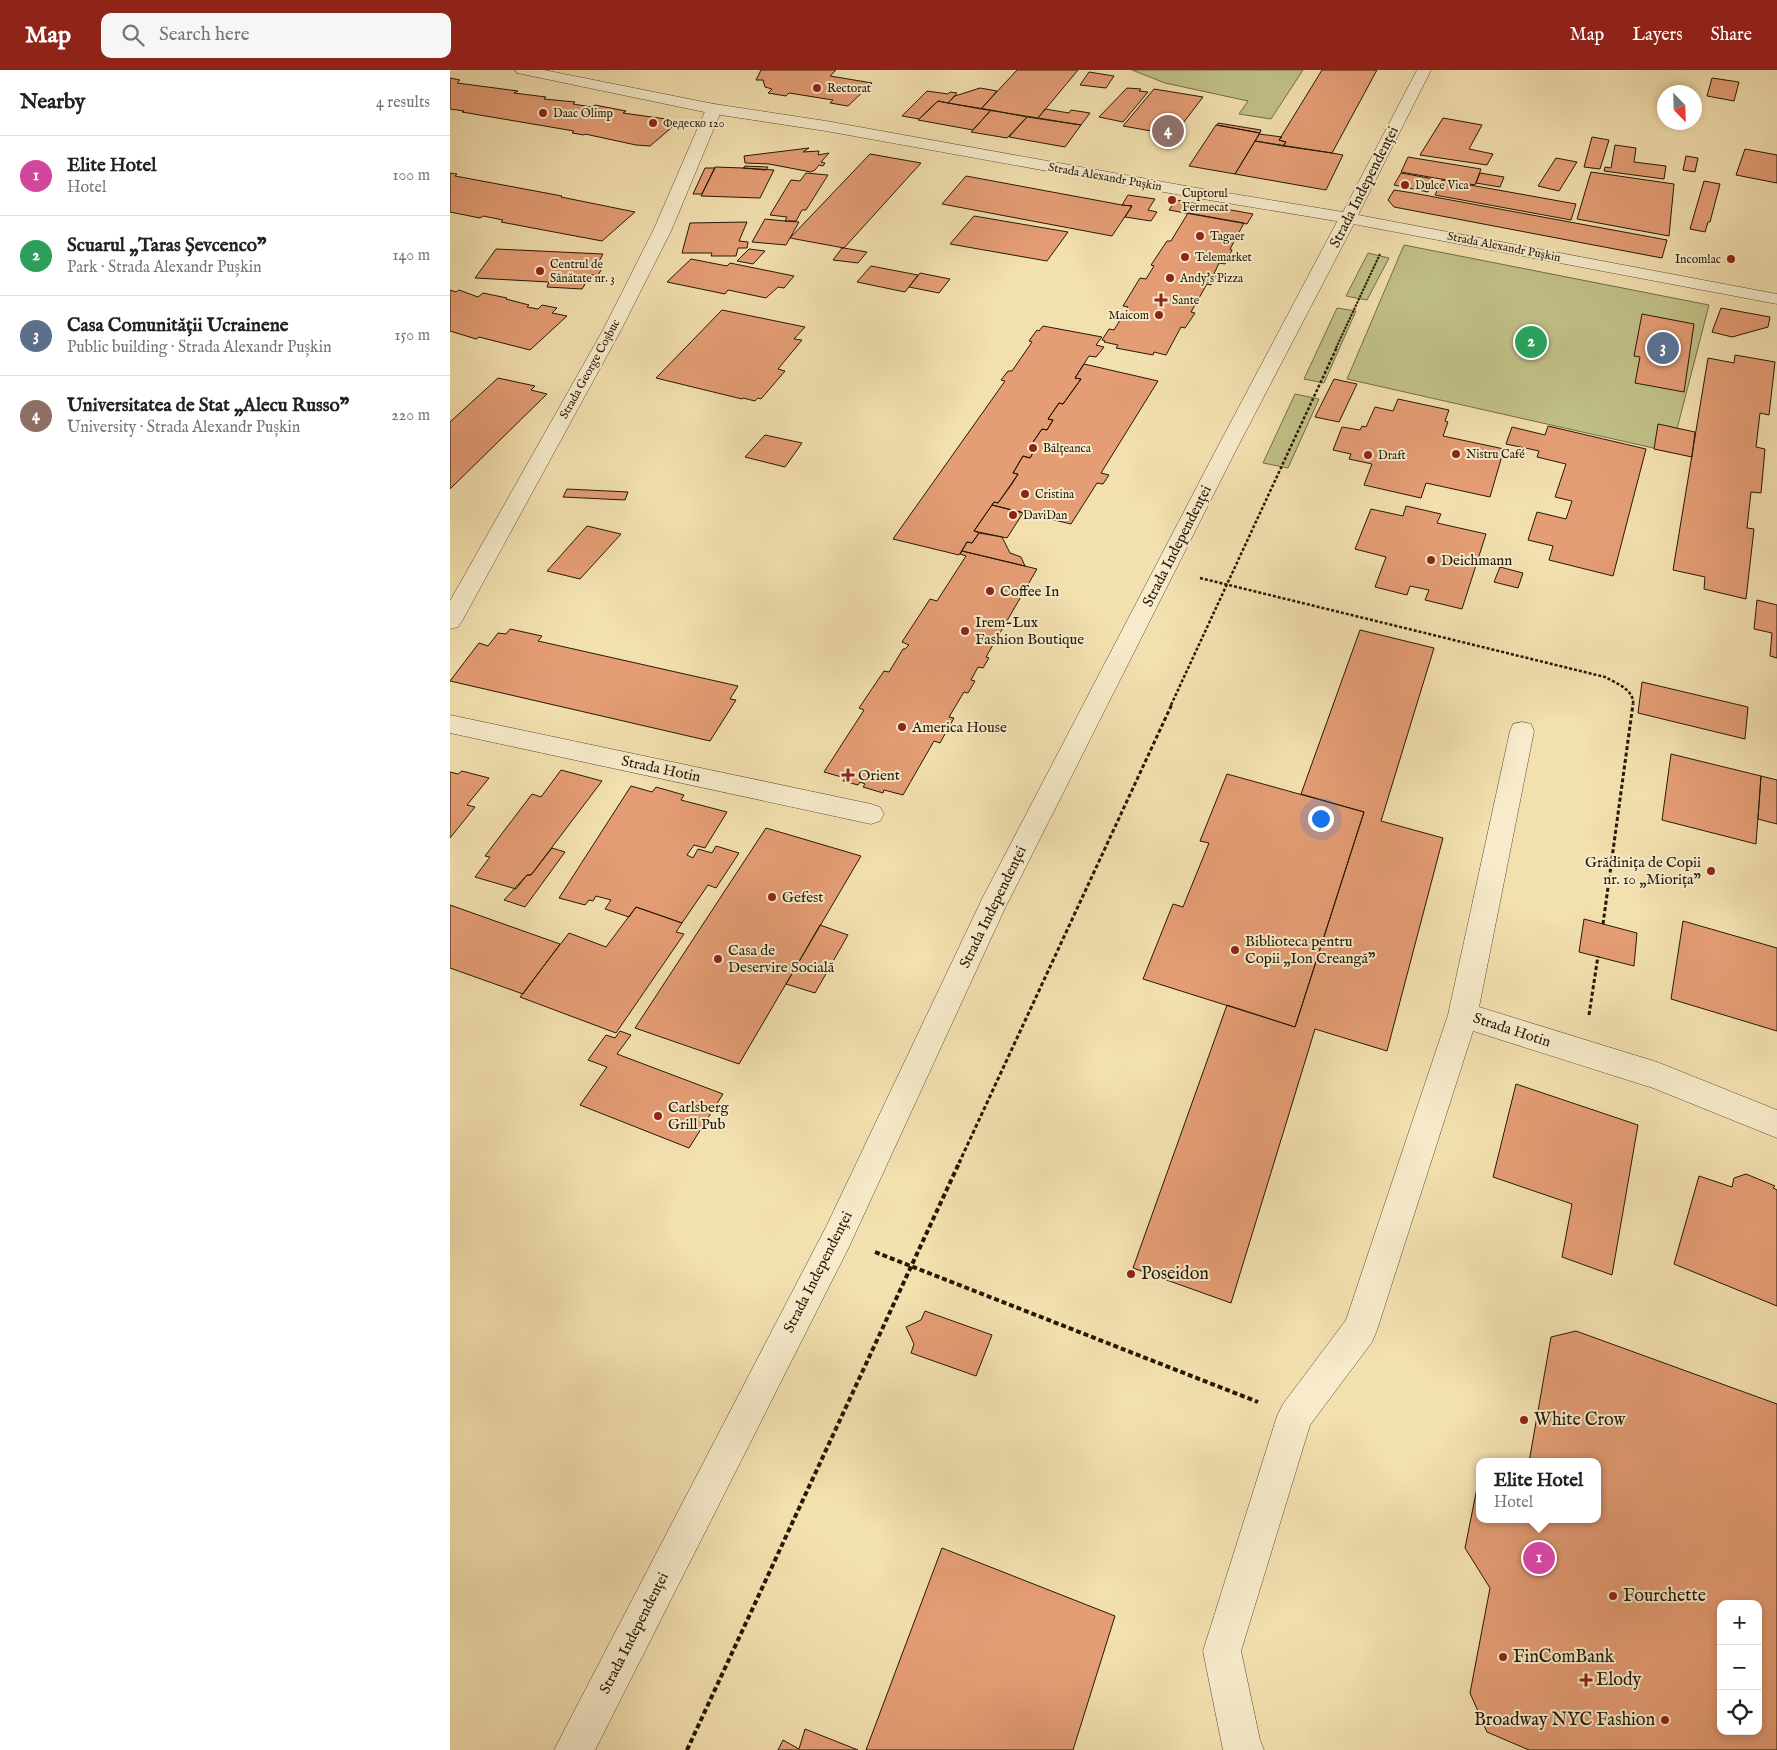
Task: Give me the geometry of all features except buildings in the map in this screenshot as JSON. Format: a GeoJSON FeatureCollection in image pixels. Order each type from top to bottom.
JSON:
{"type":"FeatureCollection","features":[{"type":"Feature","properties":{"kind":"street","name":"Strada Alexandr Pușkin"},"geometry":{"type":"LineString","coordinates":[[522,70],[714,109],[826,126],[1393,226],[1777,299]]}},
{"type":"Feature","properties":{"kind":"street","name":"Strada Independenței"},"geometry":{"type":"LineString","coordinates":[[574,1750],[838,1236],[992,907],[1424,70]]}},
{"type":"Feature","properties":{"kind":"street","name":"Strada George Coșbuc"},"geometry":{"type":"LineString","coordinates":[[450,621],[612,330],[662,231],[714,109]]}},
{"type":"Feature","properties":{"kind":"street","name":"Strada Hotin"},"geometry":{"type":"LineString","coordinates":[[450,724],[871,814]]}},
{"type":"Feature","properties":{"kind":"street","name":"Strada Hotin"},"geometry":{"type":"LineString","coordinates":[[1522,731],[1463,1015],[1657,1076],[1777,1124]]}},
{"type":"Feature","properties":{"kind":"street"},"geometry":{"type":"LineString","coordinates":[[1244,1750],[1241,1744],[1222,1651],[1296,1416],[1360,1330],[1463,1015]]}},
{"type":"Feature","properties":{"kind":"path"},"geometry":{"type":"LineString","coordinates":[[687,1750],[1225,584],[1393,226]]}},
{"type":"Feature","properties":{"kind":"path"},"geometry":{"type":"LineString","coordinates":[[1165,570],[1605,677],[1628,690],[1634,700],[1603,924]]}},
{"type":"Feature","properties":{"kind":"path"},"geometry":{"type":"LineString","coordinates":[[1582,1053],[1598,956]]}},
{"type":"Feature","properties":{"kind":"path"},"geometry":{"type":"LineString","coordinates":[[838,1236],[910,1267],[1296,1416]]}},
{"type":"Feature","properties":{"kind":"green space"},"geometry":{"type":"Polygon","coordinates":[[[1132,70],[1303,70],[1271,119],[1239,114],[1248,101],[1165,83],[1132,70]]]}},
{"type":"Feature","properties":{"kind":"green space"},"geometry":{"type":"Polygon","coordinates":[[[1404,245],[1709,305],[1671,452],[1347,379],[1404,245]]]}},
{"type":"Feature","properties":{"kind":"green space"},"geometry":{"type":"Polygon","coordinates":[[[1368,253],[1389,258],[1367,300],[1346,296],[1368,253]]]}},
{"type":"Feature","properties":{"kind":"green space"},"geometry":{"type":"Polygon","coordinates":[[[1337,308],[1356,311],[1324,383],[1304,379],[1337,308]]]}},
{"type":"Feature","properties":{"kind":"green space"},"geometry":{"type":"Polygon","coordinates":[[[1295,394],[1319,399],[1288,468],[1263,463],[1295,394]]]}},
{"type":"Feature","properties":{"kind":"place","name":"Rectorat"},"geometry":{"type":"Point","coordinates":[817,88]}},
{"type":"Feature","properties":{"kind":"place","name":"Daac Olimp"},"geometry":{"type":"Point","coordinates":[543,113]}},
{"type":"Feature","properties":{"kind":"place","name":"Федеско 120"},"geometry":{"type":"Point","coordinates":[653,123]}},
{"type":"Feature","properties":{"kind":"place","name":"Universitatea de Stat „Alecu Russo”"},"geometry":{"type":"Point","coordinates":[1168,131]}},
{"type":"Feature","properties":{"kind":"place","name":"Dulce Vica"},"geometry":{"type":"Point","coordinates":[1405,185]}},
{"type":"Feature","properties":{"kind":"place","name":"Cuptorul Fermecat"},"geometry":{"type":"Point","coordinates":[1172,200]}},
{"type":"Feature","properties":{"kind":"place","name":"Tagaer"},"geometry":{"type":"Point","coordinates":[1200,236]}},
{"type":"Feature","properties":{"kind":"place","name":"Telemarket"},"geometry":{"type":"Point","coordinates":[1185,257]}},
{"type":"Feature","properties":{"kind":"place","name":"Incomlac"},"geometry":{"type":"Point","coordinates":[1731,259]}},
{"type":"Feature","properties":{"kind":"place","name":"Centrul de Sănătate nr. 3"},"geometry":{"type":"Point","coordinates":[540,271]}},
{"type":"Feature","properties":{"kind":"place","name":"Andy's Pizza"},"geometry":{"type":"Point","coordinates":[1170,278]}},
{"type":"Feature","properties":{"kind":"place","name":"Sante"},"geometry":{"type":"Point","coordinates":[1161,300]}},
{"type":"Feature","properties":{"kind":"place","name":"Maicom"},"geometry":{"type":"Point","coordinates":[1159,315]}},
{"type":"Feature","properties":{"kind":"place","name":"Scuarul „Taras Șevcenco”"},"geometry":{"type":"Point","coordinates":[1531,342]}},
{"type":"Feature","properties":{"kind":"place","name":"Casa Comunității Ucrainene"},"geometry":{"type":"Point","coordinates":[1663,348]}},
{"type":"Feature","properties":{"kind":"place","name":"Bălțeanca"},"geometry":{"type":"Point","coordinates":[1033,448]}},
{"type":"Feature","properties":{"kind":"place","name":"Nistru Café"},"geometry":{"type":"Point","coordinates":[1456,454]}},
{"type":"Feature","properties":{"kind":"place","name":"Draft"},"geometry":{"type":"Point","coordinates":[1368,455]}},
{"type":"Feature","properties":{"kind":"place","name":"Cristina"},"geometry":{"type":"Point","coordinates":[1025,494]}},
{"type":"Feature","properties":{"kind":"place","name":"DaviDan"},"geometry":{"type":"Point","coordinates":[1013,515]}},
{"type":"Feature","properties":{"kind":"place","name":"Deichmann"},"geometry":{"type":"Point","coordinates":[1431,560]}},
{"type":"Feature","properties":{"kind":"place","name":"Coffee In"},"geometry":{"type":"Point","coordinates":[990,591]}},
{"type":"Feature","properties":{"kind":"place","name":"Irem-Lux Fashion Boutique"},"geometry":{"type":"Point","coordinates":[965,631]}},
{"type":"Feature","properties":{"kind":"place","name":"America House"},"geometry":{"type":"Point","coordinates":[902,727]}},
{"type":"Feature","properties":{"kind":"place","name":"Orient"},"geometry":{"type":"Point","coordinates":[848,775]}},
{"type":"Feature","properties":{"kind":"place","name":"Grădinița de Copii nr. 10 „Miorița”"},"geometry":{"type":"Point","coordinates":[1711,871]}},
{"type":"Feature","properties":{"kind":"place","name":"Gefest"},"geometry":{"type":"Point","coordinates":[772,897]}},
{"type":"Feature","properties":{"kind":"place","name":"Biblioteca pentru Copii „Ion Creangă”"},"geometry":{"type":"Point","coordinates":[1235,950]}},
{"type":"Feature","properties":{"kind":"place","name":"Casa de Deservire Socială"},"geometry":{"type":"Point","coordinates":[718,959]}},
{"type":"Feature","properties":{"kind":"place","name":"Carlsberg Grill Pub"},"geometry":{"type":"Point","coordinates":[658,1116]}},
{"type":"Feature","properties":{"kind":"place","name":"Poseidon"},"geometry":{"type":"Point","coordinates":[1131,1274]}},
{"type":"Feature","properties":{"kind":"place","name":"White Crow"},"geometry":{"type":"Point","coordinates":[1524,1420]}},
{"type":"Feature","properties":{"kind":"place","name":"Elite Hotel"},"geometry":{"type":"Point","coordinates":[1539,1558]}},
{"type":"Feature","properties":{"kind":"place","name":"Fourchette"},"geometry":{"type":"Point","coordinates":[1613,1596]}},
{"type":"Feature","properties":{"kind":"place","name":"FinComBank"},"geometry":{"type":"Point","coordinates":[1503,1657]}},
{"type":"Feature","properties":{"kind":"place","name":"Elody"},"geometry":{"type":"Point","coordinates":[1586,1680]}},
{"type":"Feature","properties":{"kind":"place","name":"Broadway NYC Fashion"},"geometry":{"type":"Point","coordinates":[1665,1720]}}]}
